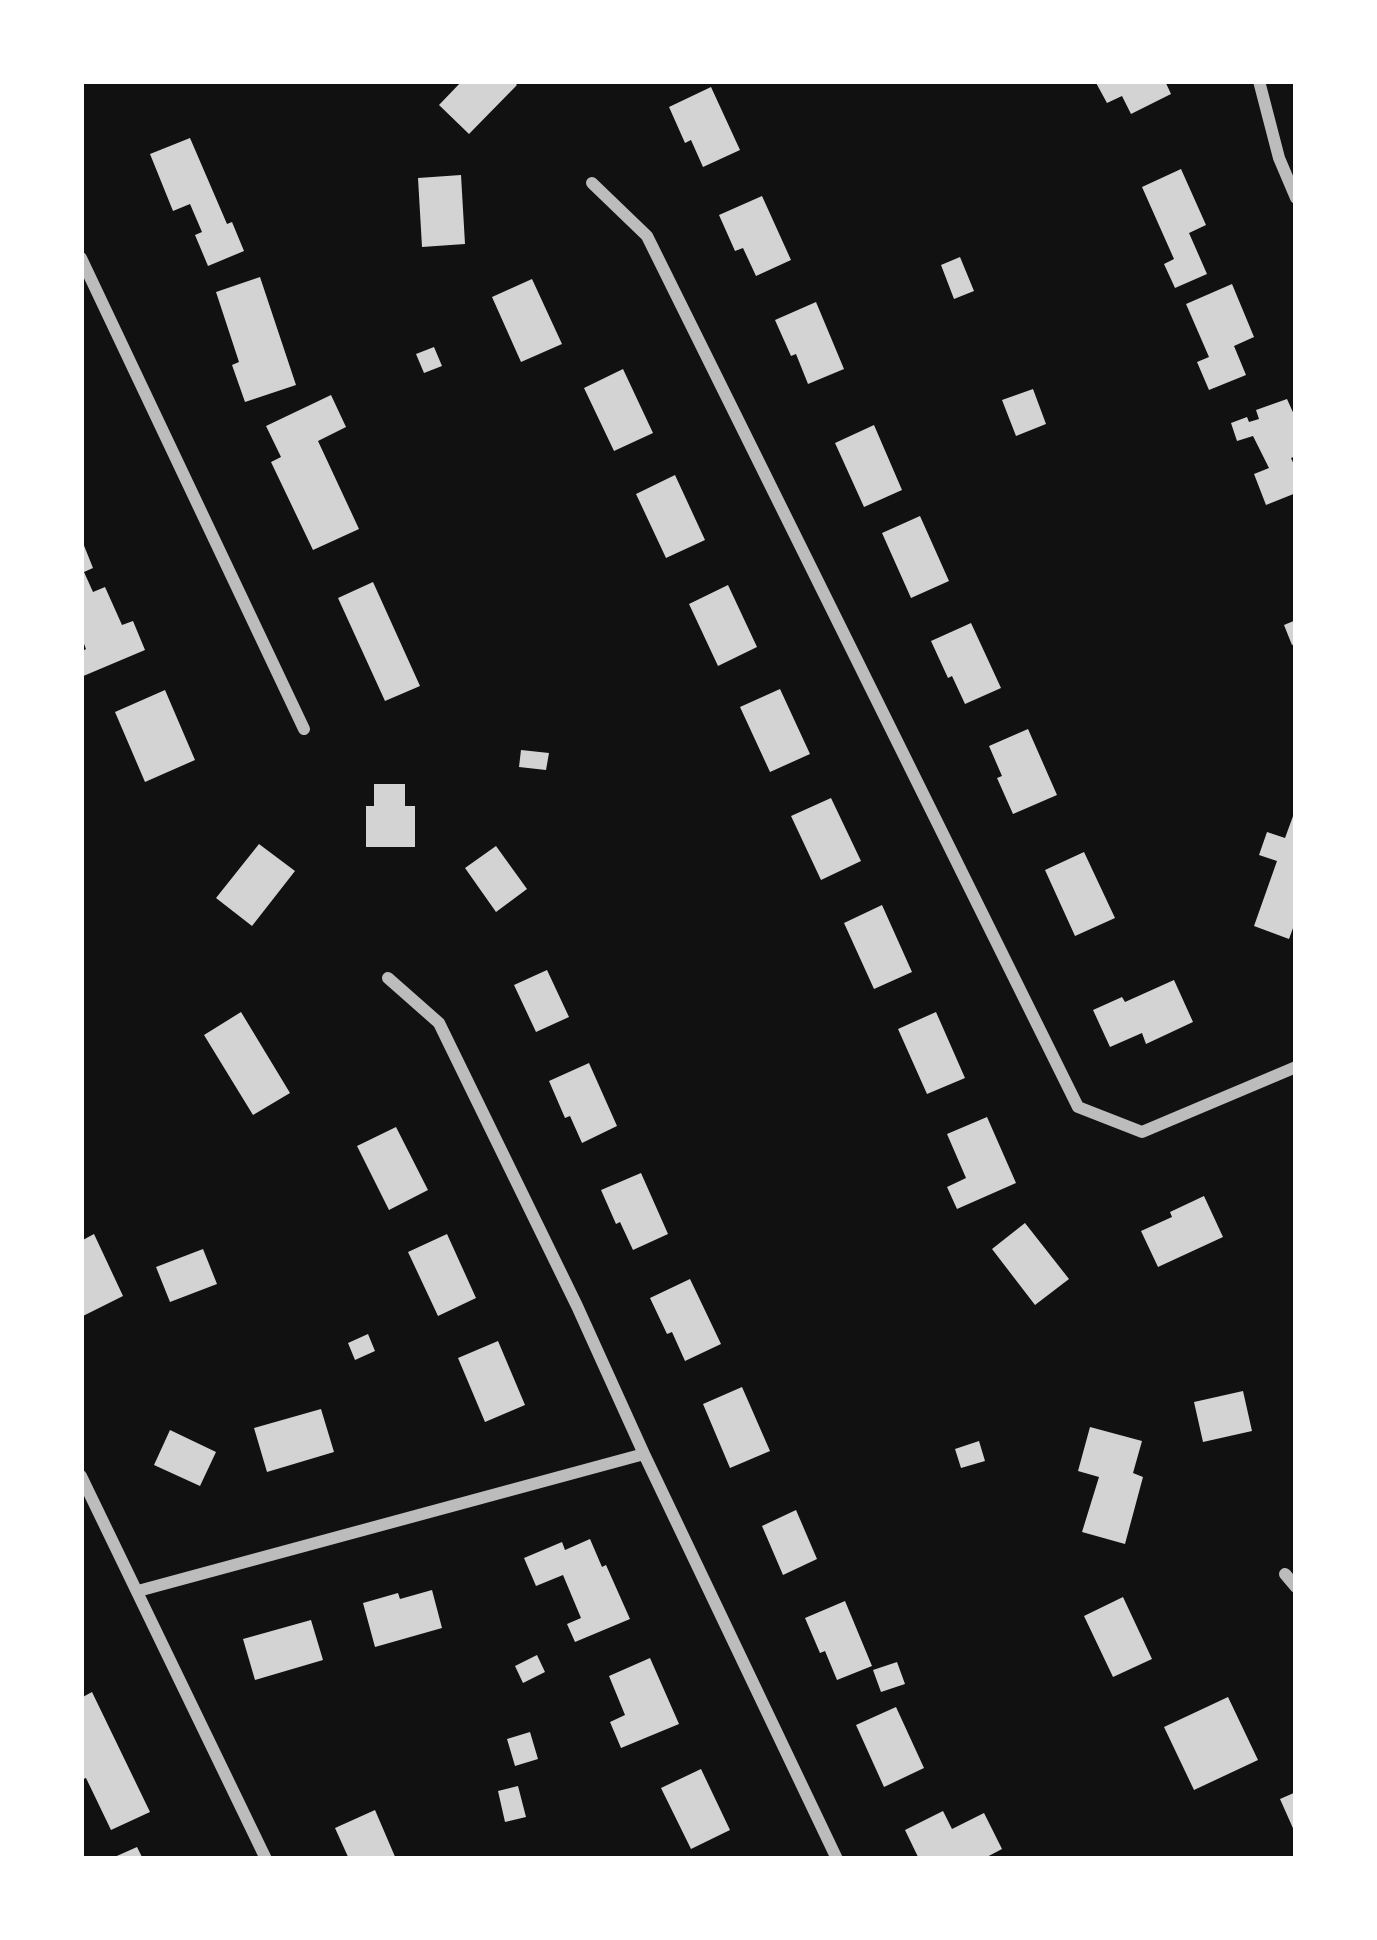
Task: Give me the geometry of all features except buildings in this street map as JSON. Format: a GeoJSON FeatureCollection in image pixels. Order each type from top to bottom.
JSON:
{"type":"FeatureCollection","features":[{"type":"Feature","properties":{"kind":"street"},"geometry":{"type":"LineString","coordinates":[[1258,81],[1296,198]]}},
{"type":"Feature","properties":{"kind":"street"},"geometry":{"type":"LineString","coordinates":[[592,183],[647,236],[1078,1107],[1142,1132],[1296,1067]]}},
{"type":"Feature","properties":{"kind":"street"},"geometry":{"type":"LineString","coordinates":[[81,258],[304,729]]}},
{"type":"Feature","properties":{"kind":"street"},"geometry":{"type":"LineString","coordinates":[[388,978],[439,1023],[837,1859]]}},
{"type":"Feature","properties":{"kind":"street"},"geometry":{"type":"LineString","coordinates":[[138,1591],[644,1454]]}},
{"type":"Feature","properties":{"kind":"street"},"geometry":{"type":"LineString","coordinates":[[81,1476],[266,1859]]}},
{"type":"Feature","properties":{"kind":"street"},"geometry":{"type":"LineString","coordinates":[[1285,1574],[1296,1587]]}}]}
